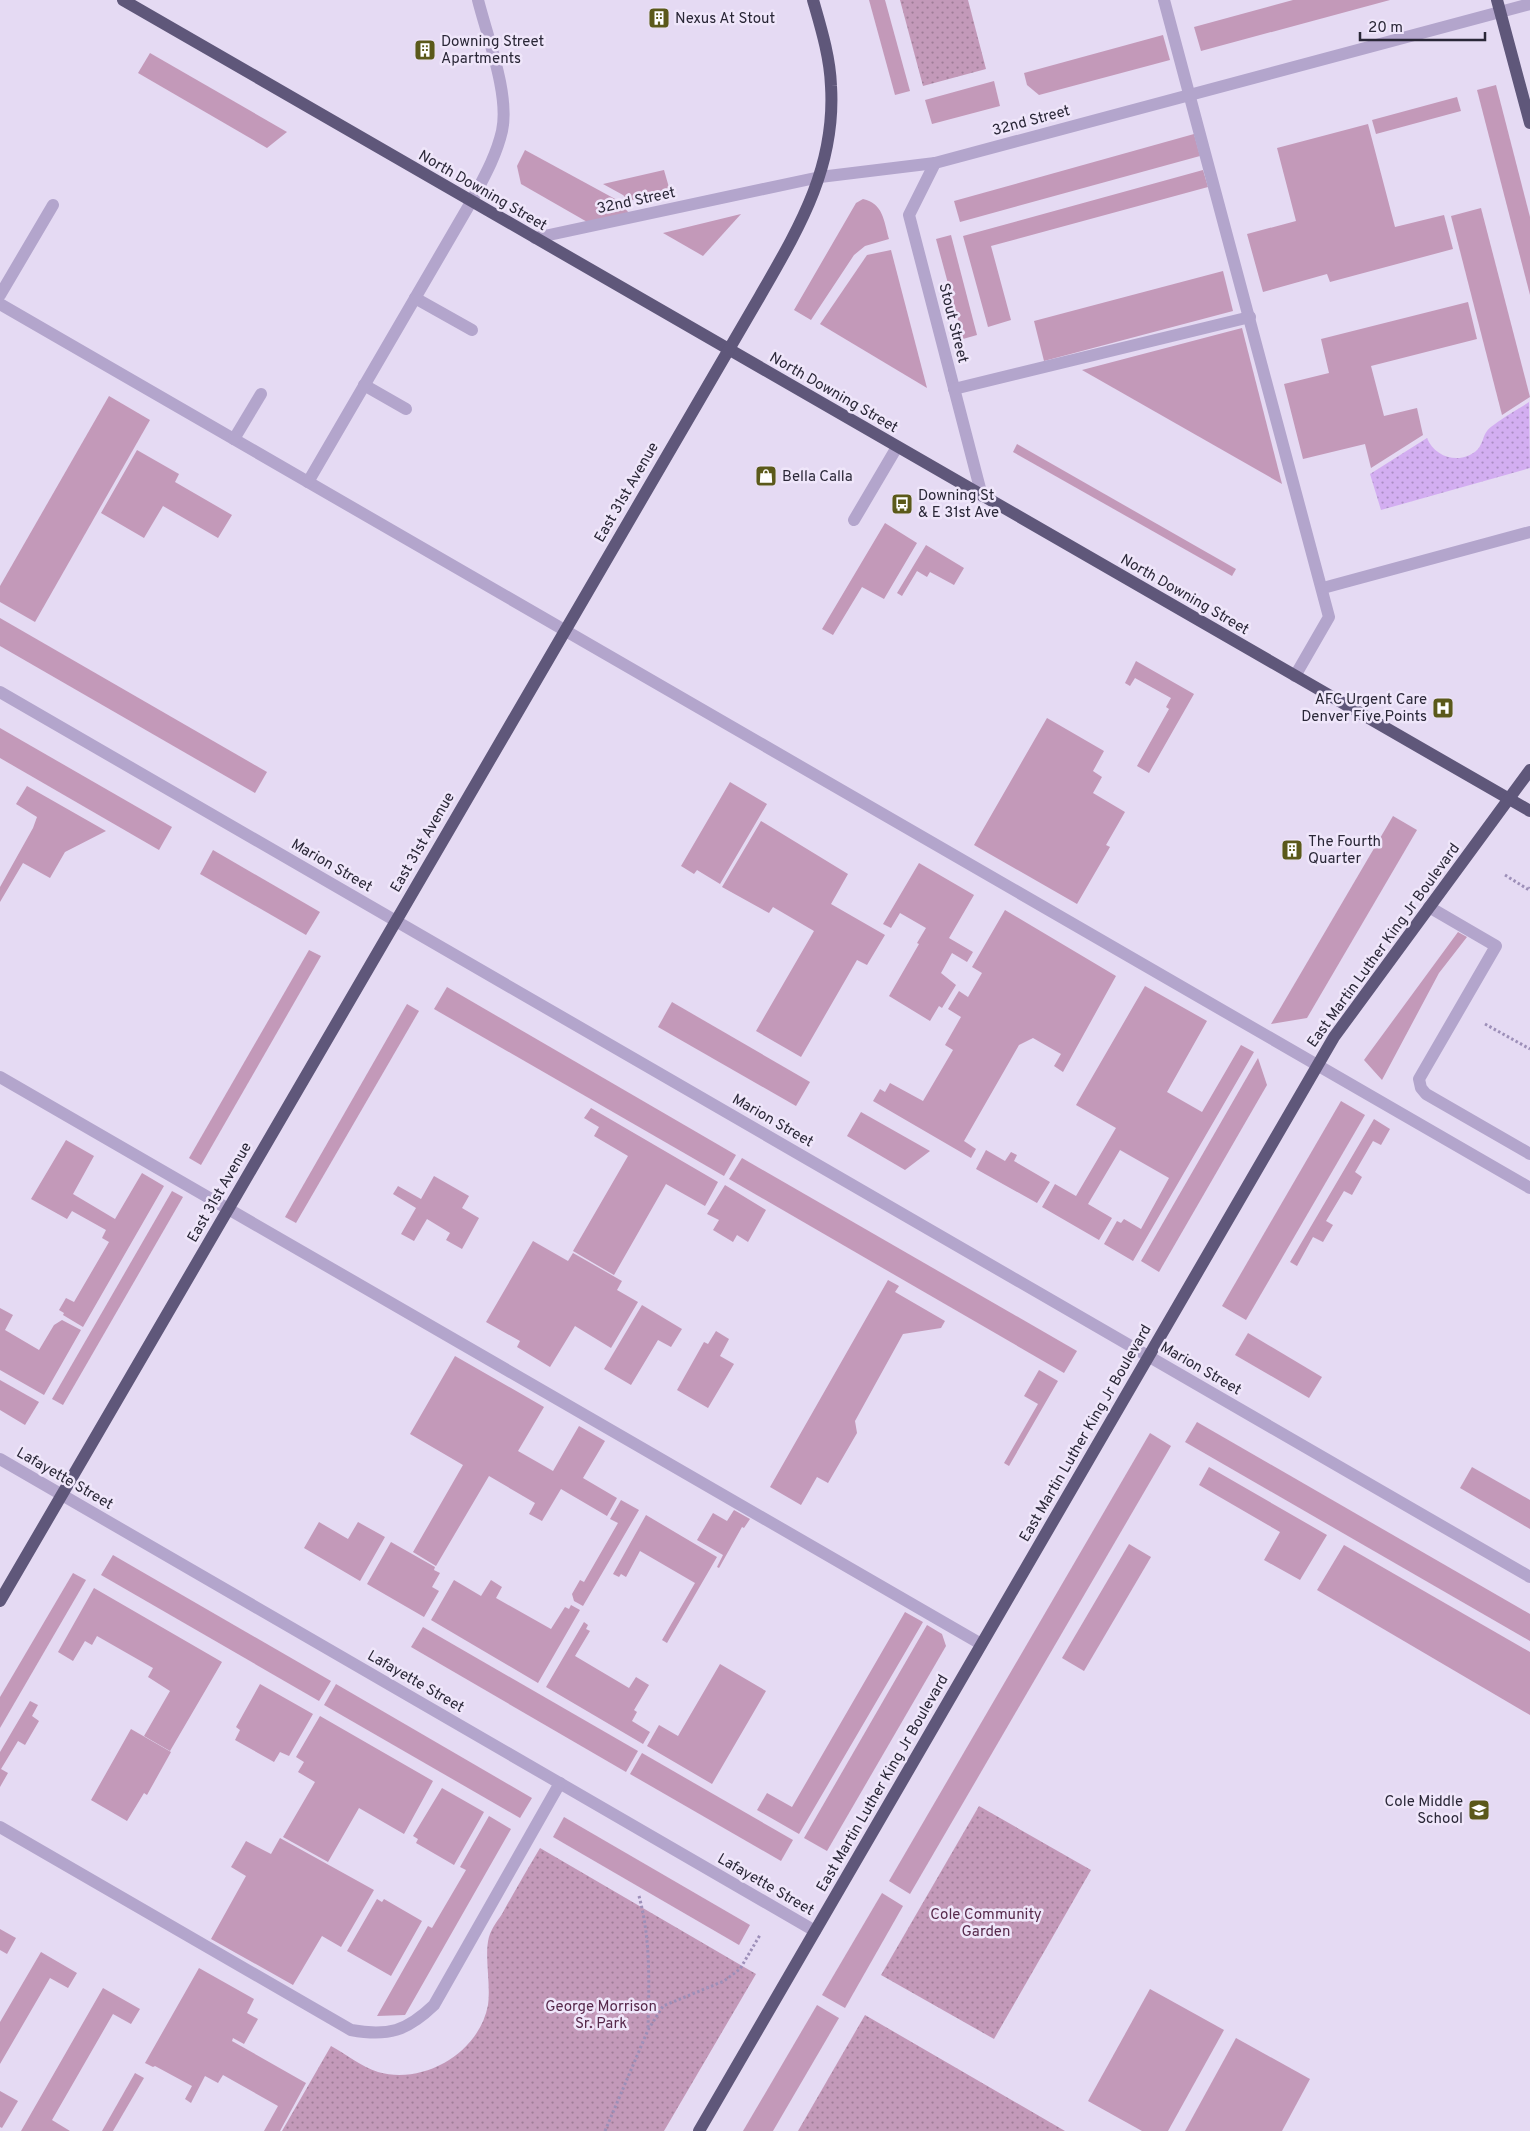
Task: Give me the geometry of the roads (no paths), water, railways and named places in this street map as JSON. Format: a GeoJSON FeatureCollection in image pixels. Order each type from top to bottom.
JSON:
{"type":"FeatureCollection","features":[{"type":"Feature","properties":{"kind":"main road","name":"North Downing Street"},"geometry":{"type":"LineString","coordinates":[[123,0],[1530,811]]}},
{"type":"Feature","properties":{"kind":"main road","name":"East 31st Avenue"},"geometry":{"type":"LineString","coordinates":[[0,1601],[776,267],[813,196],[820,177],[832,118],[829,66],[813,0]]}},
{"type":"Feature","properties":{"kind":"main road"},"geometry":{"type":"LineString","coordinates":[[1499,6],[1530,124]]}},
{"type":"Feature","properties":{"kind":"main road","name":"East Martin Luther King Jr Boulevard"},"geometry":{"type":"LineString","coordinates":[[699,2131],[1334,1037],[1530,770]]}},
{"type":"Feature","properties":{"kind":"street"},"geometry":{"type":"LineString","coordinates":[[308,482],[471,202],[493,159],[502,130],[503,112],[500,82],[478,0]]}},
{"type":"Feature","properties":{"kind":"street"},"geometry":{"type":"LineString","coordinates":[[1164,0],[1323,588],[1329,617],[1295,676]]}},
{"type":"Feature","properties":{"kind":"street","name":"32nd Street"},"geometry":{"type":"LineString","coordinates":[[535,238],[820,177],[935,163],[1190,95],[1499,6],[1530,4]]}},
{"type":"Feature","properties":{"kind":"street","name":"Stout Street"},"geometry":{"type":"LineString","coordinates":[[935,163],[909,215],[982,496]]}},
{"type":"Feature","properties":{"kind":"street"},"geometry":{"type":"LineString","coordinates":[[0,295],[53,206]]}},
{"type":"Feature","properties":{"kind":"street"},"geometry":{"type":"LineString","coordinates":[[415,298],[472,330]]}},
{"type":"Feature","properties":{"kind":"street"},"geometry":{"type":"LineString","coordinates":[[0,304],[1530,1188]]}},
{"type":"Feature","properties":{"kind":"street"},"geometry":{"type":"LineString","coordinates":[[954,389],[1250,317]]}},
{"type":"Feature","properties":{"kind":"street"},"geometry":{"type":"LineString","coordinates":[[364,385],[406,409]]}},
{"type":"Feature","properties":{"kind":"street"},"geometry":{"type":"LineString","coordinates":[[234,439],[261,394]]}},
{"type":"Feature","properties":{"kind":"street"},"geometry":{"type":"LineString","coordinates":[[854,520],[897,447]]}},
{"type":"Feature","properties":{"kind":"street"},"geometry":{"type":"LineString","coordinates":[[1323,588],[1530,532]]}},
{"type":"Feature","properties":{"kind":"street","name":"Marion Street"},"geometry":{"type":"LineString","coordinates":[[0,692],[1530,1577]]}},
{"type":"Feature","properties":{"kind":"street"},"geometry":{"type":"LineString","coordinates":[[1429,907],[1496,946],[1419,1079],[1419,1084],[1426,1094],[1530,1154]]}},
{"type":"Feature","properties":{"kind":"street"},"geometry":{"type":"LineString","coordinates":[[0,1077],[981,1644]]}},
{"type":"Feature","properties":{"kind":"street","name":"Lafayette Street"},"geometry":{"type":"LineString","coordinates":[[0,1459],[815,1931]]}},
{"type":"Feature","properties":{"kind":"street"},"geometry":{"type":"LineString","coordinates":[[0,1827],[351,2030],[370,2034],[390,2032],[406,2027],[419,2020],[434,2005],[560,1783]]}},
{"type":"Feature","properties":{"kind":"place","name":"Nexus At Stout"},"geometry":{"type":"Point","coordinates":[659,18]}},
{"type":"Feature","properties":{"kind":"place","name":"Downing Street Apartments"},"geometry":{"type":"Point","coordinates":[425,50]}},
{"type":"Feature","properties":{"kind":"place","name":"Bella Calla"},"geometry":{"type":"Point","coordinates":[766,476]}},
{"type":"Feature","properties":{"kind":"place","name":"Downing St & E 31st Ave"},"geometry":{"type":"Point","coordinates":[902,504]}},
{"type":"Feature","properties":{"kind":"place","name":"AFC Urgent Care Denver Five Points"},"geometry":{"type":"Point","coordinates":[1443,708]}},
{"type":"Feature","properties":{"kind":"place","name":"The Fourth Quarter"},"geometry":{"type":"Point","coordinates":[1292,850]}},
{"type":"Feature","properties":{"kind":"place","name":"Cole Middle School"},"geometry":{"type":"Point","coordinates":[1479,1810]}},
{"type":"Feature","properties":{"kind":"park label","name":"Cole Community Garden"},"geometry":{"type":"Point","coordinates":[986,1922]}},
{"type":"Feature","properties":{"kind":"park label","name":"George Morrison Sr. Park"},"geometry":{"type":"Point","coordinates":[601,2014]}}]}
